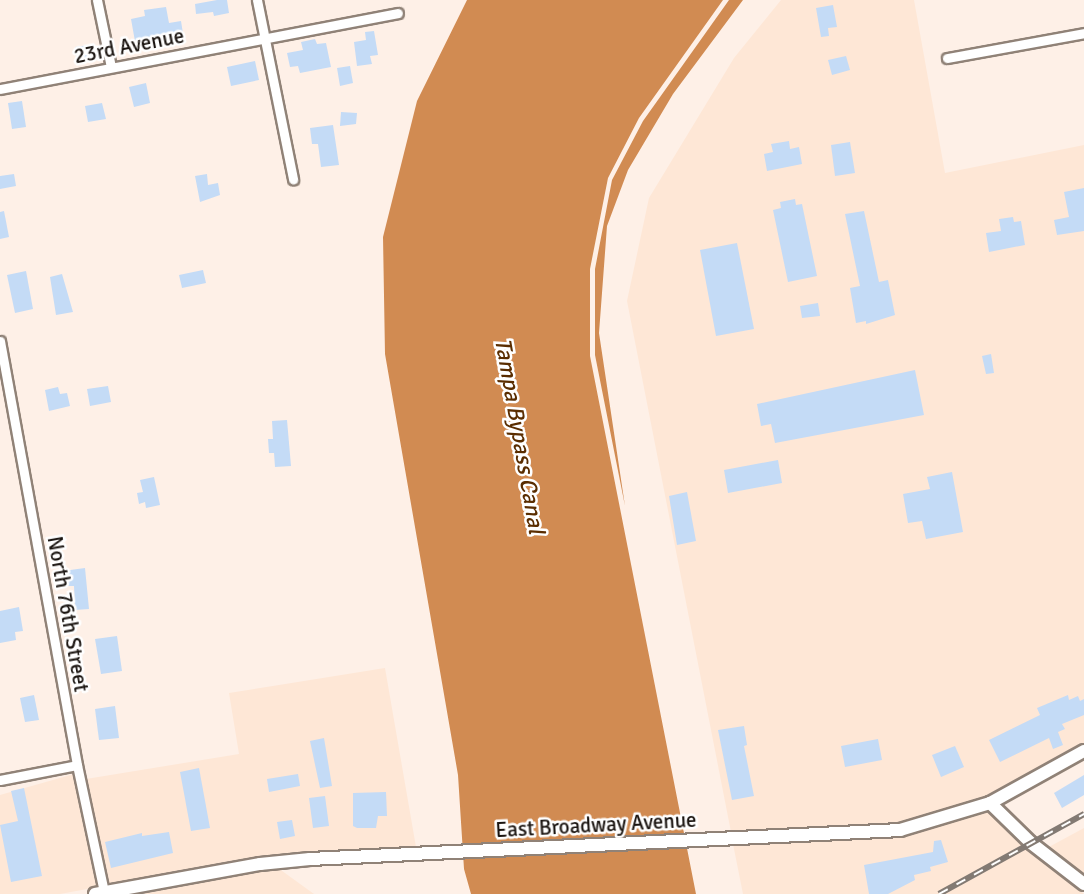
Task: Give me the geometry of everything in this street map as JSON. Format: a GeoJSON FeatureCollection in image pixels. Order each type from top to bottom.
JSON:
{"type":"FeatureCollection","features":[{"type":"Feature","properties":{"kind":"main road","name":"East Broadway Avenue"},"geometry":{"type":"LineString","coordinates":[[100,893],[260,863],[900,830],[990,803],[1084,751]]}},
{"type":"Feature","properties":{"kind":"main road"},"geometry":{"type":"LineString","coordinates":[[990,803],[1031,843],[1084,884]]}},
{"type":"Feature","properties":{"kind":"street"},"geometry":{"type":"LineString","coordinates":[[97,0],[111,67]]}},
{"type":"Feature","properties":{"kind":"street"},"geometry":{"type":"LineString","coordinates":[[257,0],[293,179]]}},
{"type":"Feature","properties":{"kind":"street","name":"23rd Avenue"},"geometry":{"type":"LineString","coordinates":[[0,89],[398,13]]}},
{"type":"Feature","properties":{"kind":"street"},"geometry":{"type":"LineString","coordinates":[[947,58],[1084,33]]}},
{"type":"Feature","properties":{"kind":"street","name":"North 76th Street"},"geometry":{"type":"LineString","coordinates":[[0,341],[100,893]]}},
{"type":"Feature","properties":{"kind":"street"},"geometry":{"type":"LineString","coordinates":[[0,780],[77,765]]}},
{"type":"Feature","properties":{"kind":"shaded area"},"geometry":{"type":"Polygon","coordinates":[[[781,0],[914,0],[945,173],[1084,145],[1084,744],[987,797],[899,824],[731,832],[627,301],[649,198],[734,58],[781,0]]]}},
{"type":"Feature","properties":{"kind":"shaded area"},"geometry":{"type":"Polygon","coordinates":[[[385,668],[416,847],[259,858],[109,885],[86,779],[239,754],[229,693],[385,668]]]}},
{"type":"Feature","properties":{"kind":"shaded area"},"geometry":{"type":"Polygon","coordinates":[[[74,774],[98,887],[60,894],[0,894],[0,795],[74,774]]]}},
{"type":"Feature","properties":{"kind":"shaded area"},"geometry":{"type":"Polygon","coordinates":[[[990,810],[1028,848],[1084,894],[743,894],[733,844],[901,836],[990,810]]]}},
{"type":"Feature","properties":{"kind":"shaded area"},"geometry":{"type":"Polygon","coordinates":[[[1084,828],[1084,876],[1047,848],[1084,828]]]}},
{"type":"Feature","properties":{"kind":"shaded area"},"geometry":{"type":"Polygon","coordinates":[[[278,868],[314,894],[143,894],[234,874],[278,868]]]}},
{"type":"Feature","properties":{"kind":"water","name":"Tampa Bypass Canal"},"geometry":{"type":"Polygon","coordinates":[[[467,0],[723,0],[639,118],[608,178],[590,269],[590,356],[696,894],[471,894],[464,869],[458,775],[385,354],[383,237],[417,101],[467,0]]]}},
{"type":"Feature","properties":{"kind":"water"},"geometry":{"type":"Polygon","coordinates":[[[729,0],[743,0],[673,94],[628,170],[607,226],[599,333],[625,506],[595,355],[595,269],[612,180],[643,121],[729,0]]]}},
{"type":"Feature","properties":{"kind":"building"},"geometry":{"type":"Polygon","coordinates":[[[227,0],[229,13],[214,16],[213,12],[196,14],[195,4],[227,0]]]}},
{"type":"Feature","properties":{"kind":"building"},"geometry":{"type":"Polygon","coordinates":[[[833,5],[837,27],[828,28],[829,36],[821,37],[816,8],[833,5]]]}},
{"type":"Feature","properties":{"kind":"building"},"geometry":{"type":"Polygon","coordinates":[[[166,7],[169,23],[181,21],[184,40],[155,40],[155,43],[136,47],[131,19],[145,16],[144,10],[166,7]]]}},
{"type":"Feature","properties":{"kind":"building"},"geometry":{"type":"Polygon","coordinates":[[[374,31],[378,55],[370,56],[372,64],[357,66],[354,42],[366,40],[365,32],[374,31]]]}},
{"type":"Feature","properties":{"kind":"building"},"geometry":{"type":"Polygon","coordinates":[[[315,39],[317,44],[326,43],[331,67],[300,73],[298,66],[290,67],[287,53],[303,50],[301,42],[315,39]]]}},
{"type":"Feature","properties":{"kind":"building"},"geometry":{"type":"Polygon","coordinates":[[[89,45],[91,60],[77,62],[75,47],[89,45]]]}},
{"type":"Feature","properties":{"kind":"building"},"geometry":{"type":"Polygon","coordinates":[[[846,56],[850,70],[832,75],[828,60],[846,56]]]}},
{"type":"Feature","properties":{"kind":"building"},"geometry":{"type":"Polygon","coordinates":[[[255,61],[259,80],[231,86],[227,67],[255,61]]]}},
{"type":"Feature","properties":{"kind":"building"},"geometry":{"type":"Polygon","coordinates":[[[350,66],[353,83],[340,86],[337,68],[350,66]]]}},
{"type":"Feature","properties":{"kind":"building"},"geometry":{"type":"Polygon","coordinates":[[[146,83],[150,103],[134,107],[129,87],[146,83]]]}},
{"type":"Feature","properties":{"kind":"building"},"geometry":{"type":"Polygon","coordinates":[[[22,101],[26,127],[12,129],[8,103],[22,101]]]}},
{"type":"Feature","properties":{"kind":"building"},"geometry":{"type":"Polygon","coordinates":[[[102,103],[106,119],[88,122],[85,106],[102,103]]]}},
{"type":"Feature","properties":{"kind":"building"},"geometry":{"type":"Polygon","coordinates":[[[341,112],[357,113],[356,124],[340,126],[341,112]]]}},
{"type":"Feature","properties":{"kind":"building"},"geometry":{"type":"Polygon","coordinates":[[[333,125],[339,165],[321,167],[318,144],[312,144],[310,128],[333,125]]]}},
{"type":"Feature","properties":{"kind":"building"},"geometry":{"type":"Polygon","coordinates":[[[789,141],[790,149],[799,147],[802,164],[767,171],[764,154],[773,152],[771,144],[789,141]]]}},
{"type":"Feature","properties":{"kind":"building"},"geometry":{"type":"Polygon","coordinates":[[[850,142],[855,173],[835,176],[831,145],[850,142]]]}},
{"type":"Feature","properties":{"kind":"building"},"geometry":{"type":"Polygon","coordinates":[[[14,174],[16,186],[0,189],[0,176],[14,174]]]}},
{"type":"Feature","properties":{"kind":"building"},"geometry":{"type":"Polygon","coordinates":[[[207,174],[208,185],[218,183],[220,195],[200,202],[195,176],[207,174]]]}},
{"type":"Feature","properties":{"kind":"building"},"geometry":{"type":"Polygon","coordinates":[[[1084,188],[1084,231],[1057,235],[1054,220],[1069,217],[1064,192],[1084,188]]]}},
{"type":"Feature","properties":{"kind":"building"},"geometry":{"type":"Polygon","coordinates":[[[795,199],[796,205],[802,204],[817,276],[788,282],[773,210],[781,208],[780,202],[795,199]]]}},
{"type":"Feature","properties":{"kind":"building"},"geometry":{"type":"Polygon","coordinates":[[[4,211],[9,237],[0,239],[0,212],[4,211]]]}},
{"type":"Feature","properties":{"kind":"building"},"geometry":{"type":"Polygon","coordinates":[[[864,211],[879,282],[888,280],[895,315],[866,324],[866,321],[856,323],[850,288],[860,286],[845,214],[864,211]]]}},
{"type":"Feature","properties":{"kind":"building"},"geometry":{"type":"Polygon","coordinates":[[[1013,217],[1014,222],[1021,221],[1025,245],[989,252],[986,233],[1001,231],[999,219],[1013,217]]]}},
{"type":"Feature","properties":{"kind":"building"},"geometry":{"type":"Polygon","coordinates":[[[737,243],[754,329],[716,336],[700,250],[737,243]]]}},
{"type":"Feature","properties":{"kind":"building"},"geometry":{"type":"Polygon","coordinates":[[[203,270],[206,283],[182,288],[179,275],[203,270]]]}},
{"type":"Feature","properties":{"kind":"building"},"geometry":{"type":"Polygon","coordinates":[[[26,271],[33,309],[15,313],[7,275],[26,271]]]}},
{"type":"Feature","properties":{"kind":"building"},"geometry":{"type":"Polygon","coordinates":[[[62,274],[73,312],[56,315],[50,277],[62,274]]]}},
{"type":"Feature","properties":{"kind":"building"},"geometry":{"type":"Polygon","coordinates":[[[818,303],[820,316],[802,318],[800,306],[818,303]]]}},
{"type":"Feature","properties":{"kind":"building"},"geometry":{"type":"Polygon","coordinates":[[[991,354],[994,373],[986,374],[982,356],[991,354]]]}},
{"type":"Feature","properties":{"kind":"building"},"geometry":{"type":"Polygon","coordinates":[[[915,370],[924,415],[775,443],[771,424],[761,426],[757,404],[915,370]]]}},
{"type":"Feature","properties":{"kind":"building"},"geometry":{"type":"Polygon","coordinates":[[[108,386],[111,402],[90,406],[87,389],[108,386]]]}},
{"type":"Feature","properties":{"kind":"building"},"geometry":{"type":"Polygon","coordinates":[[[58,387],[60,394],[67,393],[70,406],[49,411],[45,390],[58,387]]]}},
{"type":"Feature","properties":{"kind":"building"},"geometry":{"type":"Polygon","coordinates":[[[287,420],[291,466],[275,467],[274,453],[269,453],[268,439],[273,439],[272,421],[287,420]]]}},
{"type":"Feature","properties":{"kind":"building"},"geometry":{"type":"Polygon","coordinates":[[[778,460],[782,483],[728,493],[724,470],[778,460]]]}},
{"type":"Feature","properties":{"kind":"building"},"geometry":{"type":"Polygon","coordinates":[[[952,472],[963,532],[926,539],[922,521],[908,523],[903,494],[930,489],[927,477],[952,472]]]}},
{"type":"Feature","properties":{"kind":"building"},"geometry":{"type":"Polygon","coordinates":[[[154,477],[160,505],[146,508],[145,502],[139,504],[137,493],[143,492],[140,480],[154,477]]]}},
{"type":"Feature","properties":{"kind":"building"},"geometry":{"type":"Polygon","coordinates":[[[687,492],[696,541],[677,545],[669,496],[687,492]]]}},
{"type":"Feature","properties":{"kind":"building"},"geometry":{"type":"Polygon","coordinates":[[[85,568],[89,609],[75,610],[74,586],[66,586],[63,571],[85,568]]]}},
{"type":"Feature","properties":{"kind":"building"},"geometry":{"type":"Polygon","coordinates":[[[19,607],[23,631],[15,632],[16,640],[0,643],[0,611],[19,607]]]}},
{"type":"Feature","properties":{"kind":"building"},"geometry":{"type":"Polygon","coordinates":[[[117,636],[122,671],[101,674],[95,639],[117,636]]]}},
{"type":"Feature","properties":{"kind":"building"},"geometry":{"type":"Polygon","coordinates":[[[34,695],[39,720],[25,722],[20,698],[34,695]]]}},
{"type":"Feature","properties":{"kind":"building"},"geometry":{"type":"Polygon","coordinates":[[[1068,695],[1069,700],[1078,696],[1080,701],[1084,699],[1084,715],[1062,724],[1065,729],[1058,732],[1063,745],[1053,749],[1049,738],[1000,762],[989,740],[1040,715],[1037,708],[1068,695]]]}},
{"type":"Feature","properties":{"kind":"building"},"geometry":{"type":"Polygon","coordinates":[[[115,706],[119,738],[99,740],[95,709],[115,706]]]}},
{"type":"Feature","properties":{"kind":"building"},"geometry":{"type":"Polygon","coordinates":[[[744,726],[747,745],[744,746],[754,796],[732,800],[718,730],[744,726]]]}},
{"type":"Feature","properties":{"kind":"building"},"geometry":{"type":"Polygon","coordinates":[[[324,738],[332,786],[320,788],[310,741],[324,738]]]}},
{"type":"Feature","properties":{"kind":"building"},"geometry":{"type":"Polygon","coordinates":[[[878,739],[882,760],[845,767],[841,746],[878,739]]]}},
{"type":"Feature","properties":{"kind":"building"},"geometry":{"type":"Polygon","coordinates":[[[955,746],[964,767],[941,777],[932,755],[955,746]]]}},
{"type":"Feature","properties":{"kind":"building"},"geometry":{"type":"Polygon","coordinates":[[[199,768],[210,828],[191,831],[180,772],[199,768]]]}},
{"type":"Feature","properties":{"kind":"building"},"geometry":{"type":"Polygon","coordinates":[[[298,774],[300,786],[269,792],[267,779],[298,774]]]}},
{"type":"Feature","properties":{"kind":"building"},"geometry":{"type":"Polygon","coordinates":[[[1084,775],[1084,795],[1062,808],[1054,793],[1084,775]]]}},
{"type":"Feature","properties":{"kind":"building"},"geometry":{"type":"Polygon","coordinates":[[[24,788],[42,876],[11,882],[0,825],[18,821],[11,791],[24,788]]]}},
{"type":"Feature","properties":{"kind":"building"},"geometry":{"type":"Polygon","coordinates":[[[386,792],[387,816],[378,816],[376,828],[353,826],[353,793],[386,792]]]}},
{"type":"Feature","properties":{"kind":"building"},"geometry":{"type":"Polygon","coordinates":[[[325,796],[329,826],[313,828],[309,798],[325,796]]]}},
{"type":"Feature","properties":{"kind":"building"},"geometry":{"type":"Polygon","coordinates":[[[292,820],[295,836],[280,839],[277,822],[292,820]]]}},
{"type":"Feature","properties":{"kind":"building"},"geometry":{"type":"Polygon","coordinates":[[[169,832],[173,853],[111,868],[105,842],[142,833],[142,836],[169,832]]]}},
{"type":"Feature","properties":{"kind":"building"},"geometry":{"type":"Polygon","coordinates":[[[941,840],[948,862],[930,867],[931,871],[914,875],[915,880],[888,894],[869,894],[864,865],[933,852],[934,841],[941,840]]]}},
{"type":"Feature","properties":{"kind":"railway"},"geometry":{"type":"LineString","coordinates":[[939,894],[1084,814]]}}]}
